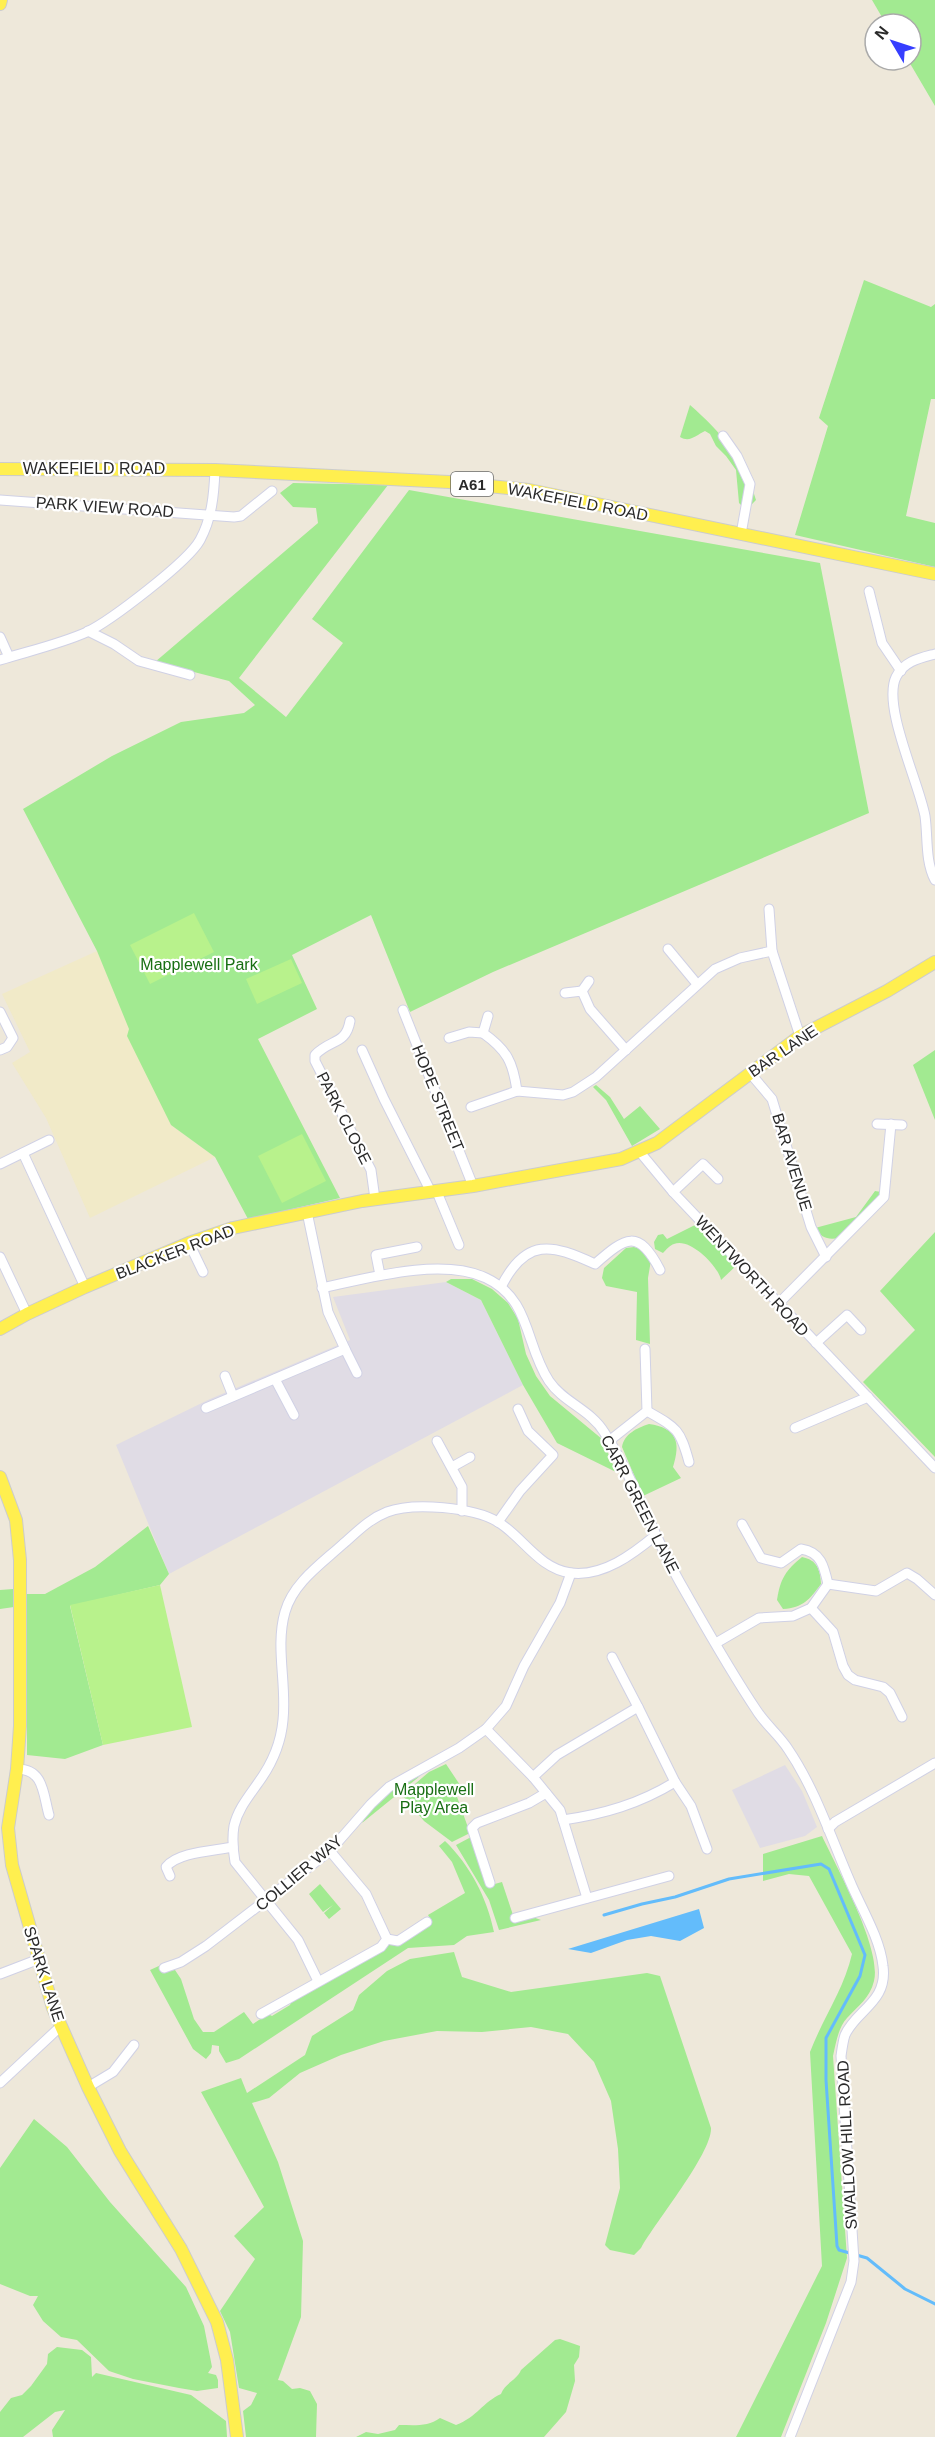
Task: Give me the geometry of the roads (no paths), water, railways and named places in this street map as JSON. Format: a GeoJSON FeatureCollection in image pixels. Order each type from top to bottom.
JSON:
{"type":"FeatureCollection","features":[{"type":"Feature","properties":{"kind":"main road","name":"WAKEFIELD ROAD"},"geometry":{"type":"LineString","coordinates":[[0,469],[215,470],[449,482],[529,490],[935,574]]}},
{"type":"Feature","properties":{"kind":"main road","name":"BAR LANE"},"geometry":{"type":"LineString","coordinates":[[639,1152],[657,1143],[800,1035],[896,986],[935,962]]}},
{"type":"Feature","properties":{"kind":"main road","name":"BLACKER ROAD"},"geometry":{"type":"LineString","coordinates":[[0,1329],[85,1287],[189,1243],[233,1228],[375,1199],[473,1186],[608,1162],[639,1152]]}},
{"type":"Feature","properties":{"kind":"main road","name":"SPARK LANE"},"geometry":{"type":"LineString","coordinates":[[0,1477],[16,1520],[20,1560],[20,1726],[17,1769],[8,1828],[9,1850],[53,2008],[88,2087],[120,2151],[181,2248],[213,2312],[226,2360],[237,2437]]}},
{"type":"Feature","properties":{"kind":"street"},"geometry":{"type":"LineString","coordinates":[[723,436],[750,484],[741,534]]}},
{"type":"Feature","properties":{"kind":"street"},"geometry":{"type":"LineString","coordinates":[[0,638],[4,658],[88,631],[126,606],[189,555],[201,539],[214,495],[215,470]]}},
{"type":"Feature","properties":{"kind":"street","name":"PARK VIEW ROAD"},"geometry":{"type":"LineString","coordinates":[[0,500],[241,516],[272,491]]}},
{"type":"Feature","properties":{"kind":"street"},"geometry":{"type":"LineString","coordinates":[[869,591],[882,644],[901,671]]}},
{"type":"Feature","properties":{"kind":"street"},"geometry":{"type":"LineString","coordinates":[[88,631],[114,644],[139,661],[190,675]]}},
{"type":"Feature","properties":{"kind":"street"},"geometry":{"type":"LineString","coordinates":[[935,654],[910,662],[896,677],[893,694],[899,733],[925,815],[929,863],[935,880]]}},
{"type":"Feature","properties":{"kind":"street"},"geometry":{"type":"LineString","coordinates":[[769,909],[772,951],[800,1035]]}},
{"type":"Feature","properties":{"kind":"street"},"geometry":{"type":"LineString","coordinates":[[668,950],[697,984]]}},
{"type":"Feature","properties":{"kind":"street"},"geometry":{"type":"LineString","coordinates":[[471,1107],[517,1090],[563,1095],[573,1092],[596,1077],[697,984],[728,963],[772,951]]}},
{"type":"Feature","properties":{"kind":"street"},"geometry":{"type":"LineString","coordinates":[[565,993],[582,991],[589,981]]}},
{"type":"Feature","properties":{"kind":"street"},"geometry":{"type":"LineString","coordinates":[[582,991],[590,1009],[626,1050]]}},
{"type":"Feature","properties":{"kind":"street","name":"HOPE STREET"},"geometry":{"type":"LineString","coordinates":[[403,1010],[473,1186]]}},
{"type":"Feature","properties":{"kind":"street"},"geometry":{"type":"LineString","coordinates":[[0,1012],[13,1038],[7,1047],[0,1050]]}},
{"type":"Feature","properties":{"kind":"street"},"geometry":{"type":"LineString","coordinates":[[483,1034],[488,1016]]}},
{"type":"Feature","properties":{"kind":"street","name":"PARK CLOSE"},"geometry":{"type":"LineString","coordinates":[[350,1021],[348,1032],[343,1038],[319,1051],[315,1055],[315,1061],[371,1170],[375,1199]]}},
{"type":"Feature","properties":{"kind":"street"},"geometry":{"type":"LineString","coordinates":[[449,1038],[469,1032],[483,1034],[495,1041],[512,1063],[517,1090]]}},
{"type":"Feature","properties":{"kind":"street"},"geometry":{"type":"LineString","coordinates":[[362,1050],[384,1099],[434,1192],[459,1245]]}},
{"type":"Feature","properties":{"kind":"street","name":"BAR AVENUE"},"geometry":{"type":"LineString","coordinates":[[750,1073],[772,1099],[811,1227],[826,1257]]}},
{"type":"Feature","properties":{"kind":"street"},"geometry":{"type":"LineString","coordinates":[[877,1124],[902,1125]]}},
{"type":"Feature","properties":{"kind":"street"},"geometry":{"type":"LineString","coordinates":[[779,1303],[884,1197],[891,1124]]}},
{"type":"Feature","properties":{"kind":"street"},"geometry":{"type":"LineString","coordinates":[[0,1164],[49,1140]]}},
{"type":"Feature","properties":{"kind":"street","name":"WENTWORTH ROAD"},"geometry":{"type":"LineString","coordinates":[[639,1152],[673,1192],[935,1468]]}},
{"type":"Feature","properties":{"kind":"street"},"geometry":{"type":"LineString","coordinates":[[23,1153],[85,1287]]}},
{"type":"Feature","properties":{"kind":"street"},"geometry":{"type":"LineString","coordinates":[[673,1192],[703,1164],[718,1179]]}},
{"type":"Feature","properties":{"kind":"street"},"geometry":{"type":"LineString","coordinates":[[307,1212],[328,1312],[357,1373]]}},
{"type":"Feature","properties":{"kind":"street"},"geometry":{"type":"LineString","coordinates":[[501,1287],[518,1262],[526,1255],[545,1248],[565,1250],[595,1264],[618,1245],[626,1241],[634,1241],[650,1250],[660,1270]]}},
{"type":"Feature","properties":{"kind":"street"},"geometry":{"type":"LineString","coordinates":[[189,1243],[202,1272]]}},
{"type":"Feature","properties":{"kind":"street"},"geometry":{"type":"LineString","coordinates":[[380,1275],[376,1255],[417,1247]]}},
{"type":"Feature","properties":{"kind":"street"},"geometry":{"type":"LineString","coordinates":[[0,1257],[27,1314]]}},
{"type":"Feature","properties":{"kind":"street","name":"CARR GREEN LANE"},"geometry":{"type":"LineString","coordinates":[[322,1288],[380,1275],[447,1270],[473,1273],[486,1278],[501,1287],[517,1303],[537,1357],[551,1384],[559,1394],[602,1428],[681,1584],[758,1714],[788,1749],[828,1829]]}},
{"type":"Feature","properties":{"kind":"street"},"geometry":{"type":"LineString","coordinates":[[816,1343],[847,1316],[861,1330]]}},
{"type":"Feature","properties":{"kind":"street"},"geometry":{"type":"LineString","coordinates":[[206,1408],[345,1349]]}},
{"type":"Feature","properties":{"kind":"street"},"geometry":{"type":"LineString","coordinates":[[645,1349],[647,1411]]}},
{"type":"Feature","properties":{"kind":"street"},"geometry":{"type":"LineString","coordinates":[[225,1376],[233,1396]]}},
{"type":"Feature","properties":{"kind":"street"},"geometry":{"type":"LineString","coordinates":[[275,1379],[294,1415]]}},
{"type":"Feature","properties":{"kind":"street"},"geometry":{"type":"LineString","coordinates":[[795,1428],[868,1397]]}},
{"type":"Feature","properties":{"kind":"street"},"geometry":{"type":"LineString","coordinates":[[498,1522],[520,1491],[553,1455],[528,1431],[518,1409]]}},
{"type":"Feature","properties":{"kind":"street"},"geometry":{"type":"LineString","coordinates":[[609,1441],[647,1411]]}},
{"type":"Feature","properties":{"kind":"street"},"geometry":{"type":"LineString","coordinates":[[647,1411],[672,1425],[682,1436],[689,1462]]}},
{"type":"Feature","properties":{"kind":"street"},"geometry":{"type":"LineString","coordinates":[[437,1441],[462,1487],[462,1511]]}},
{"type":"Feature","properties":{"kind":"street"},"geometry":{"type":"LineString","coordinates":[[452,1467],[470,1457]]}},
{"type":"Feature","properties":{"kind":"street"},"geometry":{"type":"LineString","coordinates":[[318,1980],[298,1940],[235,1862],[232,1847],[234,1825],[246,1798],[259,1782],[277,1751],[283,1723],[285,1695],[280,1637],[286,1610],[296,1589],[369,1521],[388,1511],[411,1508],[480,1514],[498,1522],[546,1564],[571,1573],[589,1572],[627,1558],[656,1535]]}},
{"type":"Feature","properties":{"kind":"street"},"geometry":{"type":"LineString","coordinates":[[742,1524],[761,1558],[781,1563],[801,1549],[810,1550],[819,1557],[828,1584]]}},
{"type":"Feature","properties":{"kind":"street","name":"COLLIER WAY"},"geometry":{"type":"LineString","coordinates":[[164,1968],[181,1962],[206,1946],[330,1851],[389,1787],[459,1748],[486,1729],[506,1706],[529,1656],[560,1603],[571,1573]]}},
{"type":"Feature","properties":{"kind":"street"},"geometry":{"type":"LineString","coordinates":[[828,1584],[876,1591],[907,1573],[935,1595]]}},
{"type":"Feature","properties":{"kind":"street"},"geometry":{"type":"LineString","coordinates":[[716,1643],[759,1618],[793,1616],[811,1608],[828,1584]]}},
{"type":"Feature","properties":{"kind":"street"},"geometry":{"type":"LineString","coordinates":[[811,1608],[833,1632],[848,1675],[855,1680],[883,1687],[890,1693],[902,1717]]}},
{"type":"Feature","properties":{"kind":"street"},"geometry":{"type":"LineString","coordinates":[[612,1656],[675,1782],[691,1806],[707,1849]]}},
{"type":"Feature","properties":{"kind":"street"},"geometry":{"type":"LineString","coordinates":[[533,1777],[557,1755],[638,1707]]}},
{"type":"Feature","properties":{"kind":"street"},"geometry":{"type":"LineString","coordinates":[[486,1729],[533,1777],[560,1810],[587,1898]]}},
{"type":"Feature","properties":{"kind":"street"},"geometry":{"type":"LineString","coordinates":[[828,1829],[835,1822],[935,1763]]}},
{"type":"Feature","properties":{"kind":"street"},"geometry":{"type":"LineString","coordinates":[[17,1769],[29,1769],[36,1774],[49,1815]]}},
{"type":"Feature","properties":{"kind":"street"},"geometry":{"type":"LineString","coordinates":[[563,1820],[599,1815],[637,1803],[675,1782]]}},
{"type":"Feature","properties":{"kind":"street"},"geometry":{"type":"LineString","coordinates":[[490,1883],[472,1828],[474,1825],[529,1803],[546,1793]]}},
{"type":"Feature","properties":{"kind":"street","name":"SWALLOW HILL ROAD"},"geometry":{"type":"LineString","coordinates":[[790,2437],[851,2282],[854,2260],[841,2056],[846,2034],[872,2004],[881,1987],[884,1968],[876,1939],[828,1829]]}},
{"type":"Feature","properties":{"kind":"street"},"geometry":{"type":"LineString","coordinates":[[170,1876],[166,1867],[171,1861],[232,1847]]}},
{"type":"Feature","properties":{"kind":"street"},"geometry":{"type":"LineString","coordinates":[[330,1851],[366,1894],[387,1939]]}},
{"type":"Feature","properties":{"kind":"street"},"geometry":{"type":"LineString","coordinates":[[514,1918],[669,1876]]}},
{"type":"Feature","properties":{"kind":"street"},"geometry":{"type":"LineString","coordinates":[[387,1939],[398,1941],[427,1922]]}},
{"type":"Feature","properties":{"kind":"street"},"geometry":{"type":"LineString","coordinates":[[261,2014],[318,1980],[381,1947],[387,1939]]}},
{"type":"Feature","properties":{"kind":"street"},"geometry":{"type":"LineString","coordinates":[[0,1974],[38,1958]]}},
{"type":"Feature","properties":{"kind":"street"},"geometry":{"type":"LineString","coordinates":[[0,2083],[61,2026]]}},
{"type":"Feature","properties":{"kind":"street"},"geometry":{"type":"LineString","coordinates":[[88,2087],[113,2072],[134,2045]]}},
{"type":"Feature","properties":{"kind":"water"},"geometry":{"type":"Polygon","coordinates":[[[699,1909],[704,1928],[680,1941],[651,1936],[627,1940],[591,1953],[568,1949],[699,1909]]]}},
{"type":"Feature","properties":{"kind":"waterway"},"geometry":{"type":"LineString","coordinates":[[604,1915],[675,1897],[729,1879],[821,1864],[829,1869],[865,1955],[860,1976],[826,2038],[826,2080],[837,2246],[839,2250],[867,2258],[905,2289],[935,2304]]}},
{"type":"Feature","properties":{"kind":"park label","name":"Mapplewell Park"},"geometry":{"type":"Point","coordinates":[199,964]}},
{"type":"Feature","properties":{"kind":"park label","name":"Mapplewell Play Area"},"geometry":{"type":"Point","coordinates":[434,1798]}}]}
